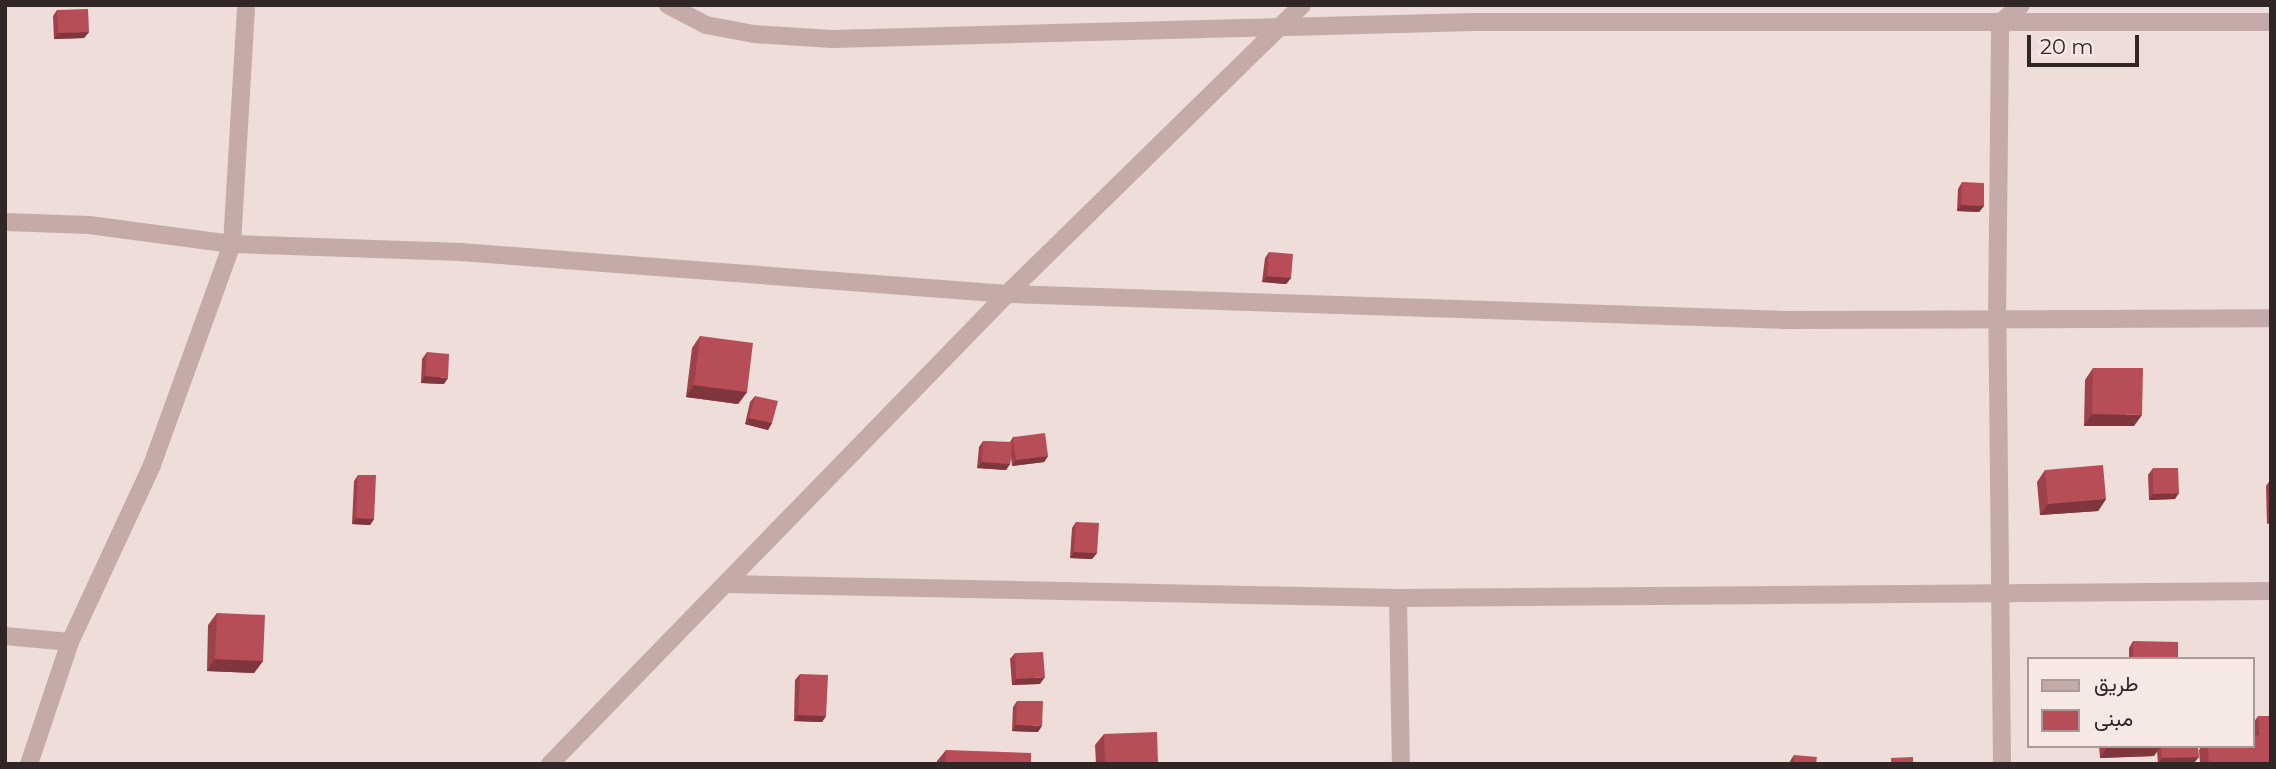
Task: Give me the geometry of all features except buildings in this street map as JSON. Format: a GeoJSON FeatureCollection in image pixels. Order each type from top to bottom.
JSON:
{"type":"FeatureCollection","features":[{"type":"Feature","properties":{"kind":"street"},"geometry":{"type":"LineString","coordinates":[[29,764],[70,642],[152,466],[232,244],[246,5]]}},
{"type":"Feature","properties":{"kind":"street"},"geometry":{"type":"LineString","coordinates":[[668,5],[706,25],[754,34],[832,39],[1474,22],[2271,22]]}},
{"type":"Feature","properties":{"kind":"street"},"geometry":{"type":"LineString","coordinates":[[550,764],[1007,294],[1302,5]]}},
{"type":"Feature","properties":{"kind":"street"},"geometry":{"type":"LineString","coordinates":[[2003,764],[1998,596],[2000,23],[2021,5]]}},
{"type":"Feature","properties":{"kind":"street"},"geometry":{"type":"LineString","coordinates":[[5,222],[89,225],[232,244],[460,252],[1007,294],[1771,319],[1997,322],[2271,318]]}},
{"type":"Feature","properties":{"kind":"street"},"geometry":{"type":"LineString","coordinates":[[727,584],[1398,598],[1998,596],[2271,591]]}},
{"type":"Feature","properties":{"kind":"street"},"geometry":{"type":"LineString","coordinates":[[1398,598],[1401,764]]}},
{"type":"Feature","properties":{"kind":"street"},"geometry":{"type":"LineString","coordinates":[[5,636],[70,642]]}}]}
